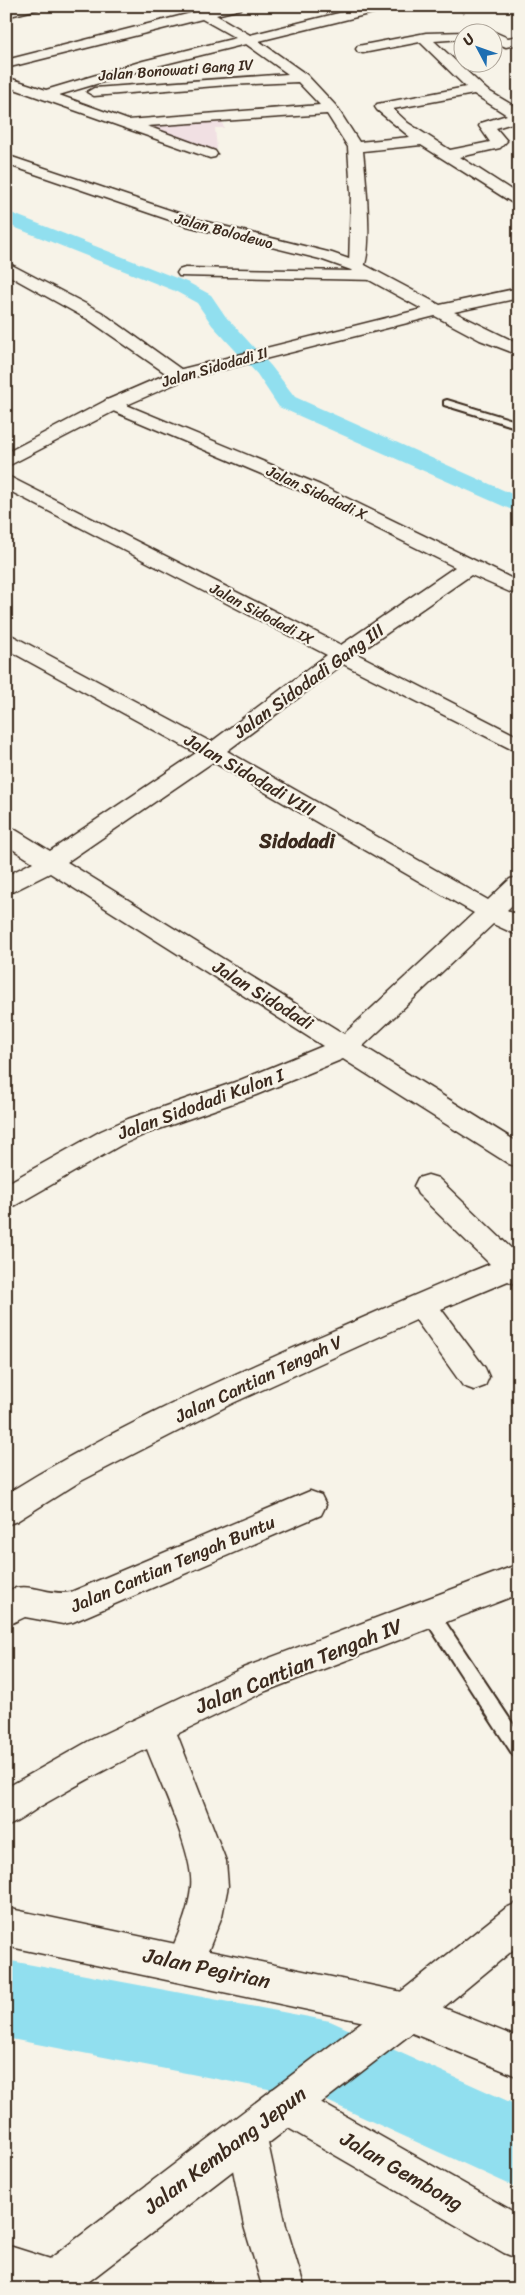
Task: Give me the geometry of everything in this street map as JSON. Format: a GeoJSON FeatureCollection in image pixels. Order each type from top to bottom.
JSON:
{"type":"FeatureCollection","features":[{"type":"Feature","properties":{"kind":"street"},"geometry":{"type":"LineString","coordinates":[[6,13],[33,6]]}},
{"type":"Feature","properties":{"kind":"street"},"geometry":{"type":"LineString","coordinates":[[6,64],[236,6]]}},
{"type":"Feature","properties":{"kind":"street"},"geometry":{"type":"LineString","coordinates":[[49,96],[148,64],[384,6]]}},
{"type":"Feature","properties":{"kind":"street"},"geometry":{"type":"LineString","coordinates":[[186,273],[364,272],[359,256],[359,194],[355,147],[331,109],[302,78],[249,40],[204,14]]}},
{"type":"Feature","properties":{"kind":"street"},"geometry":{"type":"LineString","coordinates":[[502,33],[519,31]]}},
{"type":"Feature","properties":{"kind":"street"},"geometry":{"type":"LineString","coordinates":[[363,49],[424,38],[452,36]]}},
{"type":"Feature","properties":{"kind":"street"},"geometry":{"type":"LineString","coordinates":[[424,38],[457,72],[477,89],[510,112],[519,115]]}},
{"type":"Feature","properties":{"kind":"street"},"geometry":{"type":"LineString","coordinates":[[512,42],[519,52]]}},
{"type":"Feature","properties":{"kind":"street","name":"Jalan Bonowati Gang IV"},"geometry":{"type":"LineString","coordinates":[[49,96],[218,82],[302,78]]}},
{"type":"Feature","properties":{"kind":"street"},"geometry":{"type":"LineString","coordinates":[[6,81],[210,154]]}},
{"type":"Feature","properties":{"kind":"street"},"geometry":{"type":"LineString","coordinates":[[477,89],[382,107],[423,140],[518,201]]}},
{"type":"Feature","properties":{"kind":"street"},"geometry":{"type":"LineString","coordinates":[[124,124],[331,109]]}},
{"type":"Feature","properties":{"kind":"street"},"geometry":{"type":"LineString","coordinates":[[448,155],[495,145],[500,141],[486,126],[519,115]]}},
{"type":"Feature","properties":{"kind":"street"},"geometry":{"type":"LineString","coordinates":[[355,147],[423,140]]}},
{"type":"Feature","properties":{"kind":"street","name":"Jalan Bolodewo"},"geometry":{"type":"LineString","coordinates":[[6,159],[166,215],[226,233],[326,256],[364,272],[486,336],[519,350]]}},
{"type":"Feature","properties":{"kind":"street"},"geometry":{"type":"LineString","coordinates":[[6,268],[95,316],[180,375]]}},
{"type":"Feature","properties":{"kind":"street","name":"Jalan Sidodadi II"},"geometry":{"type":"LineString","coordinates":[[6,461],[112,404],[180,375],[260,353],[438,310],[519,293]]}},
{"type":"Feature","properties":{"kind":"street","name":"Jalan Sidodadi X"},"geometry":{"type":"LineString","coordinates":[[112,404],[313,489],[519,590]]}},
{"type":"Feature","properties":{"kind":"street","name":"Jalan Sidodadi IX"},"geometry":{"type":"LineString","coordinates":[[6,481],[519,746]]}},
{"type":"Feature","properties":{"kind":"street","name":"Jalan Sidodadi Gang III"},"geometry":{"type":"LineString","coordinates":[[6,887],[49,863],[212,752],[341,655],[469,567]]}},
{"type":"Feature","properties":{"kind":"street","name":"Jalan Sidodadi VIII"},"geometry":{"type":"LineString","coordinates":[[6,640],[212,752],[519,928]]}},
{"type":"Feature","properties":{"kind":"street","name":"Jalan Sidodadi"},"geometry":{"type":"LineString","coordinates":[[6,834],[49,863],[346,1047],[519,1157]]}},
{"type":"Feature","properties":{"kind":"street"},"geometry":{"type":"LineString","coordinates":[[346,1047],[519,885]]}},
{"type":"Feature","properties":{"kind":"street","name":"Jalan Sidodadi Kulon I"},"geometry":{"type":"LineString","coordinates":[[6,1197],[111,1138],[138,1126],[247,1088],[346,1047]]}},
{"type":"Feature","properties":{"kind":"street"},"geometry":{"type":"LineString","coordinates":[[428,1186],[517,1268]]}},
{"type":"Feature","properties":{"kind":"street","name":"Jalan Cantian Tengah V"},"geometry":{"type":"LineString","coordinates":[[6,1511],[70,1471],[206,1403],[421,1304],[517,1268]]}},
{"type":"Feature","properties":{"kind":"street"},"geometry":{"type":"LineString","coordinates":[[421,1304],[474,1377]]}},
{"type":"Feature","properties":{"kind":"street","name":"Jalan Cantian Tengah Buntu"},"geometry":{"type":"LineString","coordinates":[[6,1611],[21,1601],[63,1610],[73,1607],[310,1505]]}},
{"type":"Feature","properties":{"kind":"street","name":"Jalan Cantian Tengah IV"},"geometry":{"type":"LineString","coordinates":[[6,1809],[29,1793],[85,1762],[255,1679],[519,1579]]}},
{"type":"Feature","properties":{"kind":"street"},"geometry":{"type":"LineString","coordinates":[[156,1726],[208,1861],[210,1886],[203,1916],[185,1963]]}},
{"type":"Feature","properties":{"kind":"street","name":"Jalan Kembang Jepun"},"geometry":{"type":"LineString","coordinates":[[59,2286],[246,2134],[407,2012],[519,1921]]}},
{"type":"Feature","properties":{"kind":"street","name":"Jalan Pegirian"},"geometry":{"type":"LineString","coordinates":[[6,1926],[407,2012],[519,2058]]}},
{"type":"Feature","properties":{"kind":"street","name":"Jalan Gembong"},"geometry":{"type":"LineString","coordinates":[[285,2104],[519,2238]]}},
{"type":"Feature","properties":{"kind":"street"},"geometry":{"type":"LineString","coordinates":[[246,2134],[265,2226],[284,2289]]}},
{"type":"Feature","properties":{"kind":"street"},"geometry":{"type":"LineString","coordinates":[[6,2266],[59,2286]]}},
{"type":"Feature","properties":{"kind":"lane"},"geometry":{"type":"LineString","coordinates":[[447,403],[519,425]]}},
{"type":"Feature","properties":{"kind":"lane"},"geometry":{"type":"LineString","coordinates":[[430,1613],[519,1748]]}},
{"type":"Feature","properties":{"kind":"shaded area"},"geometry":{"type":"Polygon","coordinates":[[[220,117],[224,128],[215,128],[217,149],[201,149],[135,124],[220,117]]]}},
{"type":"Feature","properties":{"kind":"waterway"},"geometry":{"type":"LineString","coordinates":[[6,217],[182,287],[204,299],[219,321],[264,370],[287,402],[519,506]]}},
{"type":"Feature","properties":{"kind":"waterway"},"geometry":{"type":"LineString","coordinates":[[6,1999],[330,2061],[519,2148]]}},
{"type":"Feature","properties":{"kind":"district","name":"Sidodadi"},"geometry":{"type":"Point","coordinates":[297,841]}}]}
